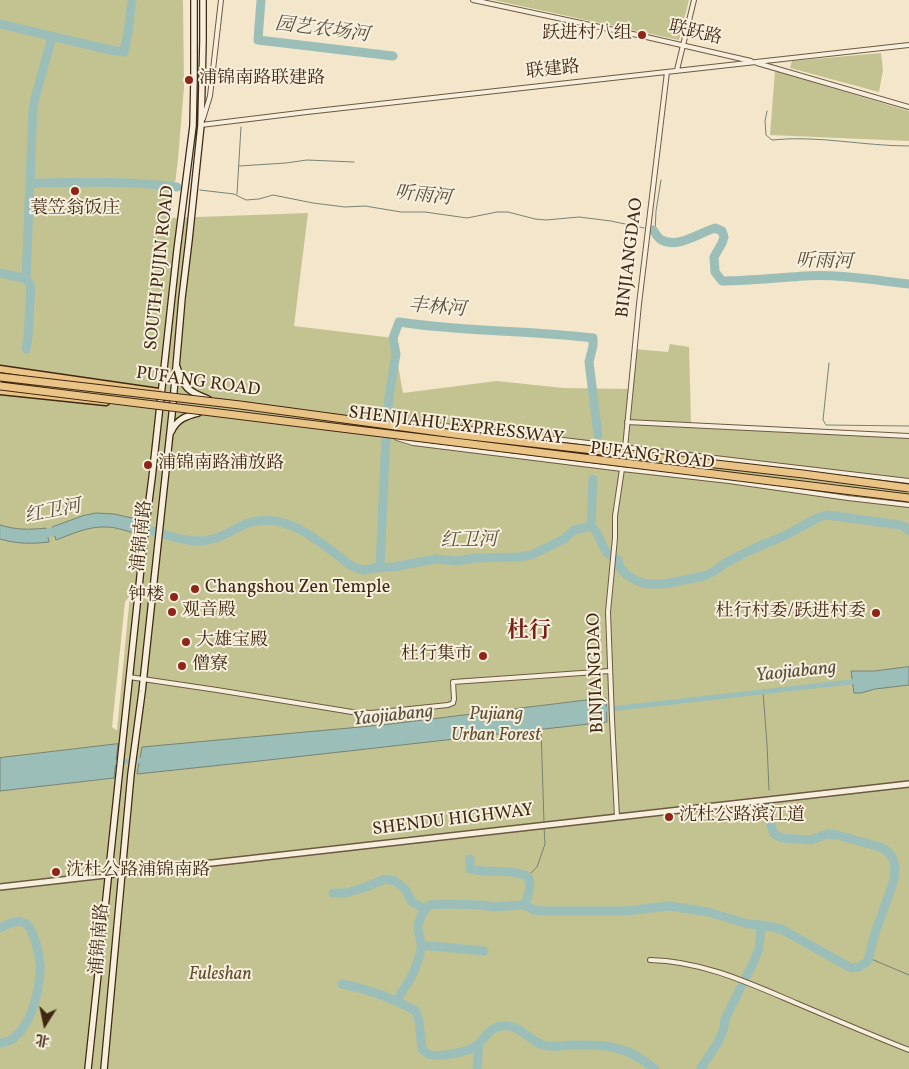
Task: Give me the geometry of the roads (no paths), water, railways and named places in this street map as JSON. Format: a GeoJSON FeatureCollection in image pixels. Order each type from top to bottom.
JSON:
{"type":"FeatureCollection","features":[{"type":"Feature","properties":{"kind":"highway","name":"SHENJIAHU EXPRESSWAY"},"geometry":{"type":"LineString","coordinates":[[0,377],[240,405],[462,435],[909,488]]}},
{"type":"Feature","properties":{"kind":"highway","name":"SHENJIAHU EXPRESSWAY"},"geometry":{"type":"LineString","coordinates":[[0,386],[909,499]]}},
{"type":"Feature","properties":{"kind":"main road","name":"SOUTH PUJIN ROAD"},"geometry":{"type":"LineString","coordinates":[[109,874],[144,539],[193,126],[194,0]]}},
{"type":"Feature","properties":{"kind":"main road"},"geometry":{"type":"LineString","coordinates":[[201,125],[204,40],[203,0]]}},
{"type":"Feature","properties":{"kind":"main road","name":"浦锦南路"},"geometry":{"type":"LineString","coordinates":[[104,1069],[137,724],[174,394],[182,298],[190,240],[201,125]]}},
{"type":"Feature","properties":{"kind":"main road"},"geometry":{"type":"LineString","coordinates":[[176,363],[185,387],[195,394],[208,399]]}},
{"type":"Feature","properties":{"kind":"main road","name":"PUFANG ROAD"},"geometry":{"type":"LineString","coordinates":[[0,369],[391,424],[815,474],[909,488]]}},
{"type":"Feature","properties":{"kind":"main road","name":"PUFANG ROAD"},"geometry":{"type":"LineString","coordinates":[[0,391],[160,408],[909,499]]}},
{"type":"Feature","properties":{"kind":"main road"},"geometry":{"type":"LineString","coordinates":[[169,436],[173,427],[180,419],[198,413]]}},
{"type":"Feature","properties":{"kind":"main road"},"geometry":{"type":"LineString","coordinates":[[88,1069],[109,874]]}},
{"type":"Feature","properties":{"kind":"street"},"geometry":{"type":"LineString","coordinates":[[201,125],[210,96],[221,0]]}},
{"type":"Feature","properties":{"kind":"street","name":"联跃路"},"geometry":{"type":"LineString","coordinates":[[473,0],[755,62],[909,107]]}},
{"type":"Feature","properties":{"kind":"street"},"geometry":{"type":"LineString","coordinates":[[677,70],[694,0]]}},
{"type":"Feature","properties":{"kind":"street","name":"联建路"},"geometry":{"type":"LineString","coordinates":[[201,125],[909,45]]}},
{"type":"Feature","properties":{"kind":"street","name":"BINJIANGDAO"},"geometry":{"type":"LineString","coordinates":[[625,448],[667,72]]}},
{"type":"Feature","properties":{"kind":"street"},"geometry":{"type":"LineString","coordinates":[[628,422],[909,436]]}},
{"type":"Feature","properties":{"kind":"street","name":"PUFANG ROAD"},"geometry":{"type":"LineString","coordinates":[[391,424],[416,423],[445,426],[909,481]]}},
{"type":"Feature","properties":{"kind":"street","name":"PUFANG ROAD"},"geometry":{"type":"LineString","coordinates":[[391,436],[413,443],[909,505]]}},
{"type":"Feature","properties":{"kind":"street","name":"BINJIANGDAO"},"geometry":{"type":"LineString","coordinates":[[617,817],[608,612],[617,501],[622,469]]}},
{"type":"Feature","properties":{"kind":"street"},"geometry":{"type":"LineString","coordinates":[[129,677],[352,712],[371,713],[448,705],[453,703],[454,699],[453,682],[610,671]]}},
{"type":"Feature","properties":{"kind":"street","name":"SHENDU HIGHWAY"},"geometry":{"type":"LineString","coordinates":[[0,886],[909,784]]}},
{"type":"Feature","properties":{"kind":"street"},"geometry":{"type":"LineString","coordinates":[[650,960],[668,960],[692,964],[727,974],[909,1050]]}},
{"type":"Feature","properties":{"kind":"water"},"geometry":{"type":"Polygon","coordinates":[[[96,513],[114,514],[141,520],[138,534],[115,528],[100,527],[80,531],[56,540],[52,527],[96,513]]]}},
{"type":"Feature","properties":{"kind":"water"},"geometry":{"type":"Polygon","coordinates":[[[0,525],[23,529],[46,528],[49,542],[24,543],[0,539],[0,525]]]}},
{"type":"Feature","properties":{"kind":"water"},"geometry":{"type":"Polygon","coordinates":[[[909,667],[909,685],[854,693],[851,671],[874,671],[909,667]]]}},
{"type":"Feature","properties":{"kind":"water"},"geometry":{"type":"Polygon","coordinates":[[[606,698],[607,722],[137,774],[142,747],[382,725],[606,698]]]}},
{"type":"Feature","properties":{"kind":"water"},"geometry":{"type":"Polygon","coordinates":[[[118,744],[114,778],[0,791],[0,758],[118,744]]]}},
{"type":"Feature","properties":{"kind":"waterway"},"geometry":{"type":"LineString","coordinates":[[0,24],[124,52],[132,0]]}},
{"type":"Feature","properties":{"kind":"waterway","name":"园艺农场河"},"geometry":{"type":"LineString","coordinates":[[261,0],[258,40],[393,56]]}},
{"type":"Feature","properties":{"kind":"waterway"},"geometry":{"type":"LineString","coordinates":[[0,273],[26,279],[33,108],[52,37]]}},
{"type":"Feature","properties":{"kind":"waterway"},"geometry":{"type":"LineString","coordinates":[[767,111],[765,121],[766,135],[772,140],[806,139],[909,146]]}},
{"type":"Feature","properties":{"kind":"waterway"},"geometry":{"type":"LineString","coordinates":[[237,194],[241,127]]}},
{"type":"Feature","properties":{"kind":"waterway"},"geometry":{"type":"LineString","coordinates":[[239,166],[307,160],[354,162]]}},
{"type":"Feature","properties":{"kind":"waterway"},"geometry":{"type":"LineString","coordinates":[[655,233],[661,180]]}},
{"type":"Feature","properties":{"kind":"waterway","name":"听雨河"},"geometry":{"type":"LineString","coordinates":[[30,184],[108,182],[177,187]]}},
{"type":"Feature","properties":{"kind":"waterway","name":"听雨河"},"geometry":{"type":"LineString","coordinates":[[200,190],[234,194],[246,200],[273,195],[345,207],[365,206],[401,212],[425,212],[467,218],[497,212],[508,212],[535,219],[579,217],[644,228]]}},
{"type":"Feature","properties":{"kind":"waterway","name":"听雨河"},"geometry":{"type":"LineString","coordinates":[[653,230],[660,239],[673,243],[688,240],[715,228],[722,231],[724,237],[714,257],[715,272],[722,281],[830,276],[909,284]]}},
{"type":"Feature","properties":{"kind":"waterway"},"geometry":{"type":"LineString","coordinates":[[26,279],[31,286],[26,349]]}},
{"type":"Feature","properties":{"kind":"waterway","name":"丰林河"},"geometry":{"type":"LineString","coordinates":[[380,568],[389,396],[396,354],[393,338],[399,322],[447,328],[593,338],[589,362],[598,435]]}},
{"type":"Feature","properties":{"kind":"waterway"},"geometry":{"type":"LineString","coordinates":[[829,363],[823,420],[826,425],[909,426]]}},
{"type":"Feature","properties":{"kind":"waterway","name":"丰林河"},"geometry":{"type":"LineString","coordinates":[[591,526],[593,479]]}},
{"type":"Feature","properties":{"kind":"waterway","name":"红卫河"},"geometry":{"type":"LineString","coordinates":[[128,524],[175,537],[202,541],[220,536],[248,523],[262,520],[276,521],[303,531],[350,565],[365,570],[436,559],[457,561],[475,558],[531,555],[564,539],[574,530],[591,526],[598,534],[606,552],[618,560],[620,568],[637,581],[647,584],[664,584],[704,576],[755,548],[784,536],[819,517],[827,515],[900,525],[909,531]]}},
{"type":"Feature","properties":{"kind":"waterway","name":"红卫河"},"geometry":{"type":"LineString","coordinates":[[36,536],[64,529]]}},
{"type":"Feature","properties":{"kind":"waterway","name":"Yaojiabang"},"geometry":{"type":"LineString","coordinates":[[601,710],[859,681]]}},
{"type":"Feature","properties":{"kind":"waterway"},"geometry":{"type":"LineString","coordinates":[[763,692],[769,790]]}},
{"type":"Feature","properties":{"kind":"waterway"},"geometry":{"type":"LineString","coordinates":[[541,729],[544,822]]}},
{"type":"Feature","properties":{"kind":"waterway","name":"Yaojiabang"},"geometry":{"type":"LineString","coordinates":[[109,763],[146,760]]}},
{"type":"Feature","properties":{"kind":"waterway"},"geometry":{"type":"LineString","coordinates":[[398,1002],[418,960],[421,946],[418,929],[419,922],[422,913],[429,905],[481,905],[493,907],[522,905],[528,906],[533,910],[542,911],[626,911],[669,906],[708,912],[748,924],[781,929],[851,968],[859,967],[868,961],[874,936],[894,880],[895,867],[893,858],[880,847],[837,835],[827,834],[811,840],[782,838],[774,834],[770,823],[769,803]]}},
{"type":"Feature","properties":{"kind":"waterway"},"geometry":{"type":"LineString","coordinates":[[528,876],[537,867],[545,844],[544,826]]}},
{"type":"Feature","properties":{"kind":"waterway"},"geometry":{"type":"LineString","coordinates":[[470,859],[470,869],[513,872],[528,876],[530,886],[525,906]]}},
{"type":"Feature","properties":{"kind":"waterway"},"geometry":{"type":"LineString","coordinates":[[333,893],[346,893],[385,879],[395,881],[405,889],[412,902],[425,909]]}},
{"type":"Feature","properties":{"kind":"waterway"},"geometry":{"type":"LineString","coordinates":[[0,928],[16,922],[22,922],[27,925],[35,940],[40,963],[37,994],[30,1016],[18,1034],[10,1041],[0,1043]]}},
{"type":"Feature","properties":{"kind":"waterway"},"geometry":{"type":"LineString","coordinates":[[700,1069],[717,1044],[723,1031],[725,1019],[755,959],[759,948],[761,925]]}},
{"type":"Feature","properties":{"kind":"waterway"},"geometry":{"type":"LineString","coordinates":[[421,945],[484,951]]}},
{"type":"Feature","properties":{"kind":"waterway"},"geometry":{"type":"LineString","coordinates":[[869,958],[909,975]]}},
{"type":"Feature","properties":{"kind":"waterway"},"geometry":{"type":"LineString","coordinates":[[342,984],[380,994],[416,1011],[422,1049],[428,1054],[445,1055],[467,1050],[476,1046],[494,1029],[508,1026],[514,1027],[538,1043],[546,1046],[594,1045],[620,1049],[636,1056],[655,1069]]}},
{"type":"Feature","properties":{"kind":"waterway"},"geometry":{"type":"LineString","coordinates":[[477,1069],[479,1043]]}},
{"type":"Feature","properties":{"kind":"place","name":"跃进村八组"},"geometry":{"type":"Point","coordinates":[642,35]}},
{"type":"Feature","properties":{"kind":"place","name":"浦锦南路联建路"},"geometry":{"type":"Point","coordinates":[189,80]}},
{"type":"Feature","properties":{"kind":"place","name":"蓑笠翁饭庄"},"geometry":{"type":"Point","coordinates":[75,191]}},
{"type":"Feature","properties":{"kind":"place","name":"浦锦南路浦放路"},"geometry":{"type":"Point","coordinates":[148,465]}},
{"type":"Feature","properties":{"kind":"place","name":"Changshou Zen Temple"},"geometry":{"type":"Point","coordinates":[195,589]}},
{"type":"Feature","properties":{"kind":"place","name":"钟楼"},"geometry":{"type":"Point","coordinates":[174,597]}},
{"type":"Feature","properties":{"kind":"place","name":"观音殿"},"geometry":{"type":"Point","coordinates":[172,612]}},
{"type":"Feature","properties":{"kind":"place","name":"杜行村委/跃进村委"},"geometry":{"type":"Point","coordinates":[876,613]}},
{"type":"Feature","properties":{"kind":"place","name":"大雄宝殿"},"geometry":{"type":"Point","coordinates":[186,642]}},
{"type":"Feature","properties":{"kind":"place","name":"杜行集市"},"geometry":{"type":"Point","coordinates":[483,656]}},
{"type":"Feature","properties":{"kind":"place","name":"僧寮"},"geometry":{"type":"Point","coordinates":[182,666]}},
{"type":"Feature","properties":{"kind":"place","name":"沈杜公路滨江道"},"geometry":{"type":"Point","coordinates":[669,817]}},
{"type":"Feature","properties":{"kind":"place","name":"沈杜公路浦锦南路"},"geometry":{"type":"Point","coordinates":[56,872]}},
{"type":"Feature","properties":{"kind":"district","name":"杜行"},"geometry":{"type":"Point","coordinates":[529,633]}},
{"type":"Feature","properties":{"kind":"park label","name":"Pujiang Urban Forest"},"geometry":{"type":"Point","coordinates":[496,726]}},
{"type":"Feature","properties":{"kind":"park label","name":"Fuleshan"},"geometry":{"type":"Point","coordinates":[220,976]}}]}
